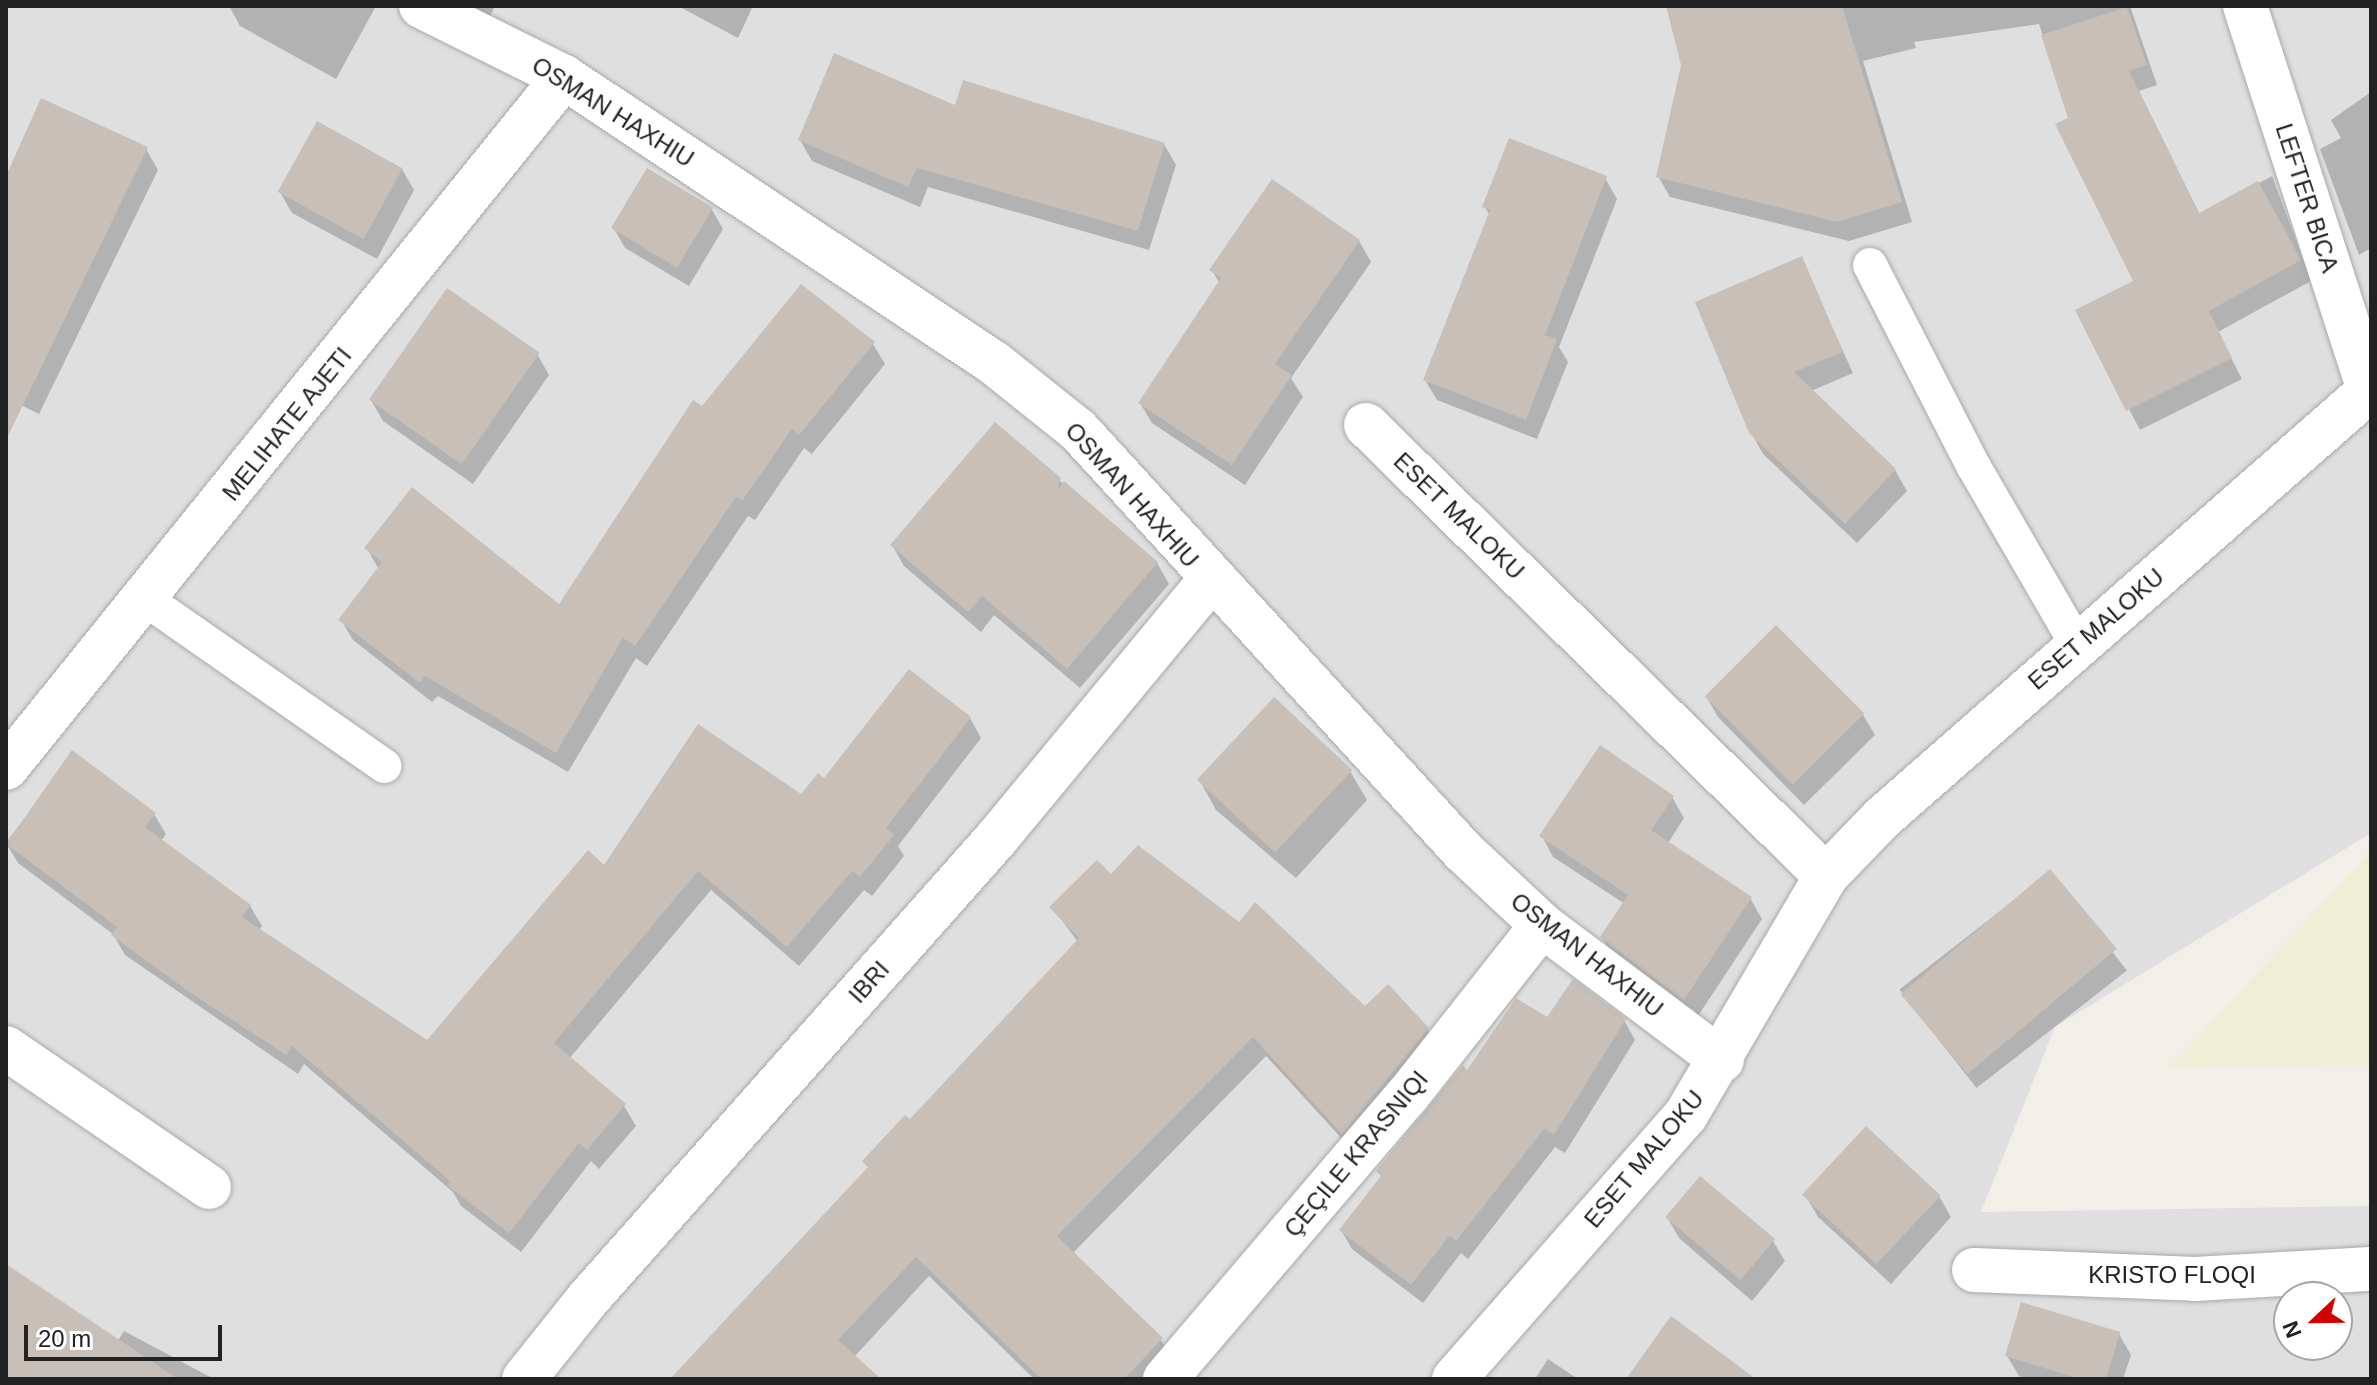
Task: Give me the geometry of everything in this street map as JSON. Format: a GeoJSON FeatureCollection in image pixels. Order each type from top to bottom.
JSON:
{"type":"FeatureCollection","features":[{"type":"Feature","properties":{"kind":"street","name":"OSMAN HAXHIU"},"geometry":{"type":"LineString","coordinates":[[421,6],[564,77],[994,363],[1078,430],[1382,768],[1542,925],[1722,1060]]}},
{"type":"Feature","properties":{"kind":"street","name":"LEFTER BICA"},"geometry":{"type":"LineString","coordinates":[[2245,6],[2370,390]]}},
{"type":"Feature","properties":{"kind":"street","name":"MELIHATE AJETI"},"geometry":{"type":"LineString","coordinates":[[6,768],[564,77]]}},
{"type":"Feature","properties":{"kind":"street","name":"ESET MALOKU"},"geometry":{"type":"LineString","coordinates":[[1454,1379],[1686,1115],[1722,1060],[1771,964],[1826,876],[1882,818],[2370,390]]}},
{"type":"Feature","properties":{"kind":"street","name":"ESET MALOKU"},"geometry":{"type":"LineString","coordinates":[[1366,425],[1826,876]]}},
{"type":"Feature","properties":{"kind":"street","name":"IBRI"},"geometry":{"type":"LineString","coordinates":[[524,1379],[587,1300],[996,839],[1210,580]]}},
{"type":"Feature","properties":{"kind":"street","name":"ÇEÇILE KRASNIQI"},"geometry":{"type":"LineString","coordinates":[[1165,1379],[1407,1096],[1542,925]]}},
{"type":"Feature","properties":{"kind":"street"},"geometry":{"type":"LineString","coordinates":[[6,1048],[209,1187]]}},
{"type":"Feature","properties":{"kind":"street","name":"KRISTO FLOQI"},"geometry":{"type":"LineString","coordinates":[[1974,1270],[2195,1279],[2371,1269]]}},
{"type":"Feature","properties":{"kind":"lane"},"geometry":{"type":"LineString","coordinates":[[1870,265],[1974,467],[2077,645]]}},
{"type":"Feature","properties":{"kind":"lane"},"geometry":{"type":"LineString","coordinates":[[145,599],[384,766]]}},
{"type":"Feature","properties":{"kind":"shaded area"},"geometry":{"type":"Polygon","coordinates":[[[6,6],[2371,6],[2371,833],[2055,1027],[1981,1212],[2371,1206],[2371,1379],[6,1379],[6,6]]]}},
{"type":"Feature","properties":{"kind":"green space"},"geometry":{"type":"Polygon","coordinates":[[[2371,851],[2371,1065],[2170,1067],[2371,851]]]}},
{"type":"Feature","properties":{"kind":"building"},"geometry":{"type":"Polygon","coordinates":[[[1666,6],[1842,6],[1902,202],[1837,222],[1656,177],[1681,65],[1666,6]]]}},
{"type":"Feature","properties":{"kind":"building"},"geometry":{"type":"Polygon","coordinates":[[[2127,7],[2147,65],[2129,71],[2199,213],[2258,181],[2301,260],[2209,311],[2232,358],[2126,411],[2075,310],[2133,281],[2055,124],[2068,118],[2041,35],[2127,7]]]}},
{"type":"Feature","properties":{"kind":"building"},"geometry":{"type":"Polygon","coordinates":[[[834,53],[955,105],[963,80],[1165,143],[1138,231],[917,168],[908,187],[798,140],[834,53]]]}},
{"type":"Feature","properties":{"kind":"building"},"geometry":{"type":"Polygon","coordinates":[[[41,98],[148,147],[6,440],[6,176],[41,98]]]}},
{"type":"Feature","properties":{"kind":"building"},"geometry":{"type":"Polygon","coordinates":[[[317,121],[403,169],[363,239],[278,192],[317,121]]]}},
{"type":"Feature","properties":{"kind":"building"},"geometry":{"type":"Polygon","coordinates":[[[1509,138],[1607,176],[1545,335],[1557,339],[1526,420],[1423,380],[1490,210],[1482,207],[1509,138]]]}},
{"type":"Feature","properties":{"kind":"building"},"geometry":{"type":"Polygon","coordinates":[[[647,168],[713,208],[677,268],[611,228],[647,168]]]}},
{"type":"Feature","properties":{"kind":"building"},"geometry":{"type":"Polygon","coordinates":[[[1272,179],[1360,240],[1275,364],[1292,375],[1232,465],[1138,403],[1221,278],[1209,270],[1272,179]]]}},
{"type":"Feature","properties":{"kind":"building"},"geometry":{"type":"Polygon","coordinates":[[[1802,256],[1843,352],[1794,372],[1896,469],[1845,524],[1749,433],[1695,302],[1802,256]]]}},
{"type":"Feature","properties":{"kind":"building"},"geometry":{"type":"Polygon","coordinates":[[[801,284],[875,342],[799,435],[792,429],[742,501],[736,497],[635,646],[623,638],[556,753],[425,676],[420,683],[338,620],[382,562],[364,548],[412,487],[559,604],[693,400],[702,406],[801,284]]]}},
{"type":"Feature","properties":{"kind":"building"},"geometry":{"type":"Polygon","coordinates":[[[447,288],[540,353],[462,464],[369,399],[447,288]]]}},
{"type":"Feature","properties":{"kind":"building"},"geometry":{"type":"Polygon","coordinates":[[[995,422],[1061,478],[1057,491],[1064,481],[1158,562],[1067,669],[982,596],[968,612],[890,545],[995,422]]]}},
{"type":"Feature","properties":{"kind":"building"},"geometry":{"type":"Polygon","coordinates":[[[1776,625],[1864,713],[1793,785],[1705,696],[1776,625]]]}},
{"type":"Feature","properties":{"kind":"building"},"geometry":{"type":"Polygon","coordinates":[[[909,669],[971,717],[886,828],[894,835],[860,877],[852,871],[787,947],[698,871],[554,1043],[626,1104],[587,1150],[579,1143],[509,1233],[447,1185],[450,1181],[292,1046],[286,1055],[188,991],[111,935],[117,927],[6,844],[72,750],[156,813],[145,827],[251,905],[242,917],[427,1040],[588,850],[604,865],[698,724],[801,794],[818,773],[824,778],[909,669]]]}},
{"type":"Feature","properties":{"kind":"building"},"geometry":{"type":"Polygon","coordinates":[[[1274,697],[1352,770],[1275,853],[1197,780],[1274,697]]]}},
{"type":"Feature","properties":{"kind":"building"},"geometry":{"type":"Polygon","coordinates":[[[1600,745],[1674,796],[1651,830],[1752,897],[1684,1000],[1600,937],[1628,895],[1539,836],[1600,745]]]}},
{"type":"Feature","properties":{"kind":"building"},"geometry":{"type":"Polygon","coordinates":[[[1138,845],[1239,922],[1255,902],[1365,1006],[1388,984],[1429,1028],[1342,1134],[1253,1037],[1057,1236],[1163,1338],[1124,1379],[1041,1379],[916,1257],[838,1340],[881,1379],[670,1379],[868,1167],[862,1161],[905,1115],[910,1119],[1079,938],[1049,907],[1097,860],[1111,874],[1138,845]]]}},
{"type":"Feature","properties":{"kind":"building"},"geometry":{"type":"Polygon","coordinates":[[[2050,869],[2117,949],[1967,1074],[1901,994],[2050,869]]]}},
{"type":"Feature","properties":{"kind":"building"},"geometry":{"type":"Polygon","coordinates":[[[1573,979],[1626,1019],[1554,1135],[1544,1129],[1456,1241],[1450,1235],[1411,1285],[1339,1230],[1381,1176],[1376,1171],[1463,1065],[1467,1070],[1516,998],[1547,1017],[1573,979]]]}},
{"type":"Feature","properties":{"kind":"building"},"geometry":{"type":"Polygon","coordinates":[[[1866,1126],[1941,1196],[1876,1264],[1802,1195],[1866,1126]]]}},
{"type":"Feature","properties":{"kind":"building"},"geometry":{"type":"Polygon","coordinates":[[[1700,1176],[1775,1239],[1740,1280],[1665,1217],[1700,1176]]]}},
{"type":"Feature","properties":{"kind":"building"},"geometry":{"type":"Polygon","coordinates":[[[6,1264],[178,1379],[6,1379],[6,1264]]]}},
{"type":"Feature","properties":{"kind":"building"},"geometry":{"type":"Polygon","coordinates":[[[2021,1302],[2120,1332],[2106,1379],[2080,1379],[2005,1356],[2021,1302]]]}},
{"type":"Feature","properties":{"kind":"building"},"geometry":{"type":"Polygon","coordinates":[[[1671,1316],[1756,1379],[1626,1379],[1671,1316]]]}}]}
